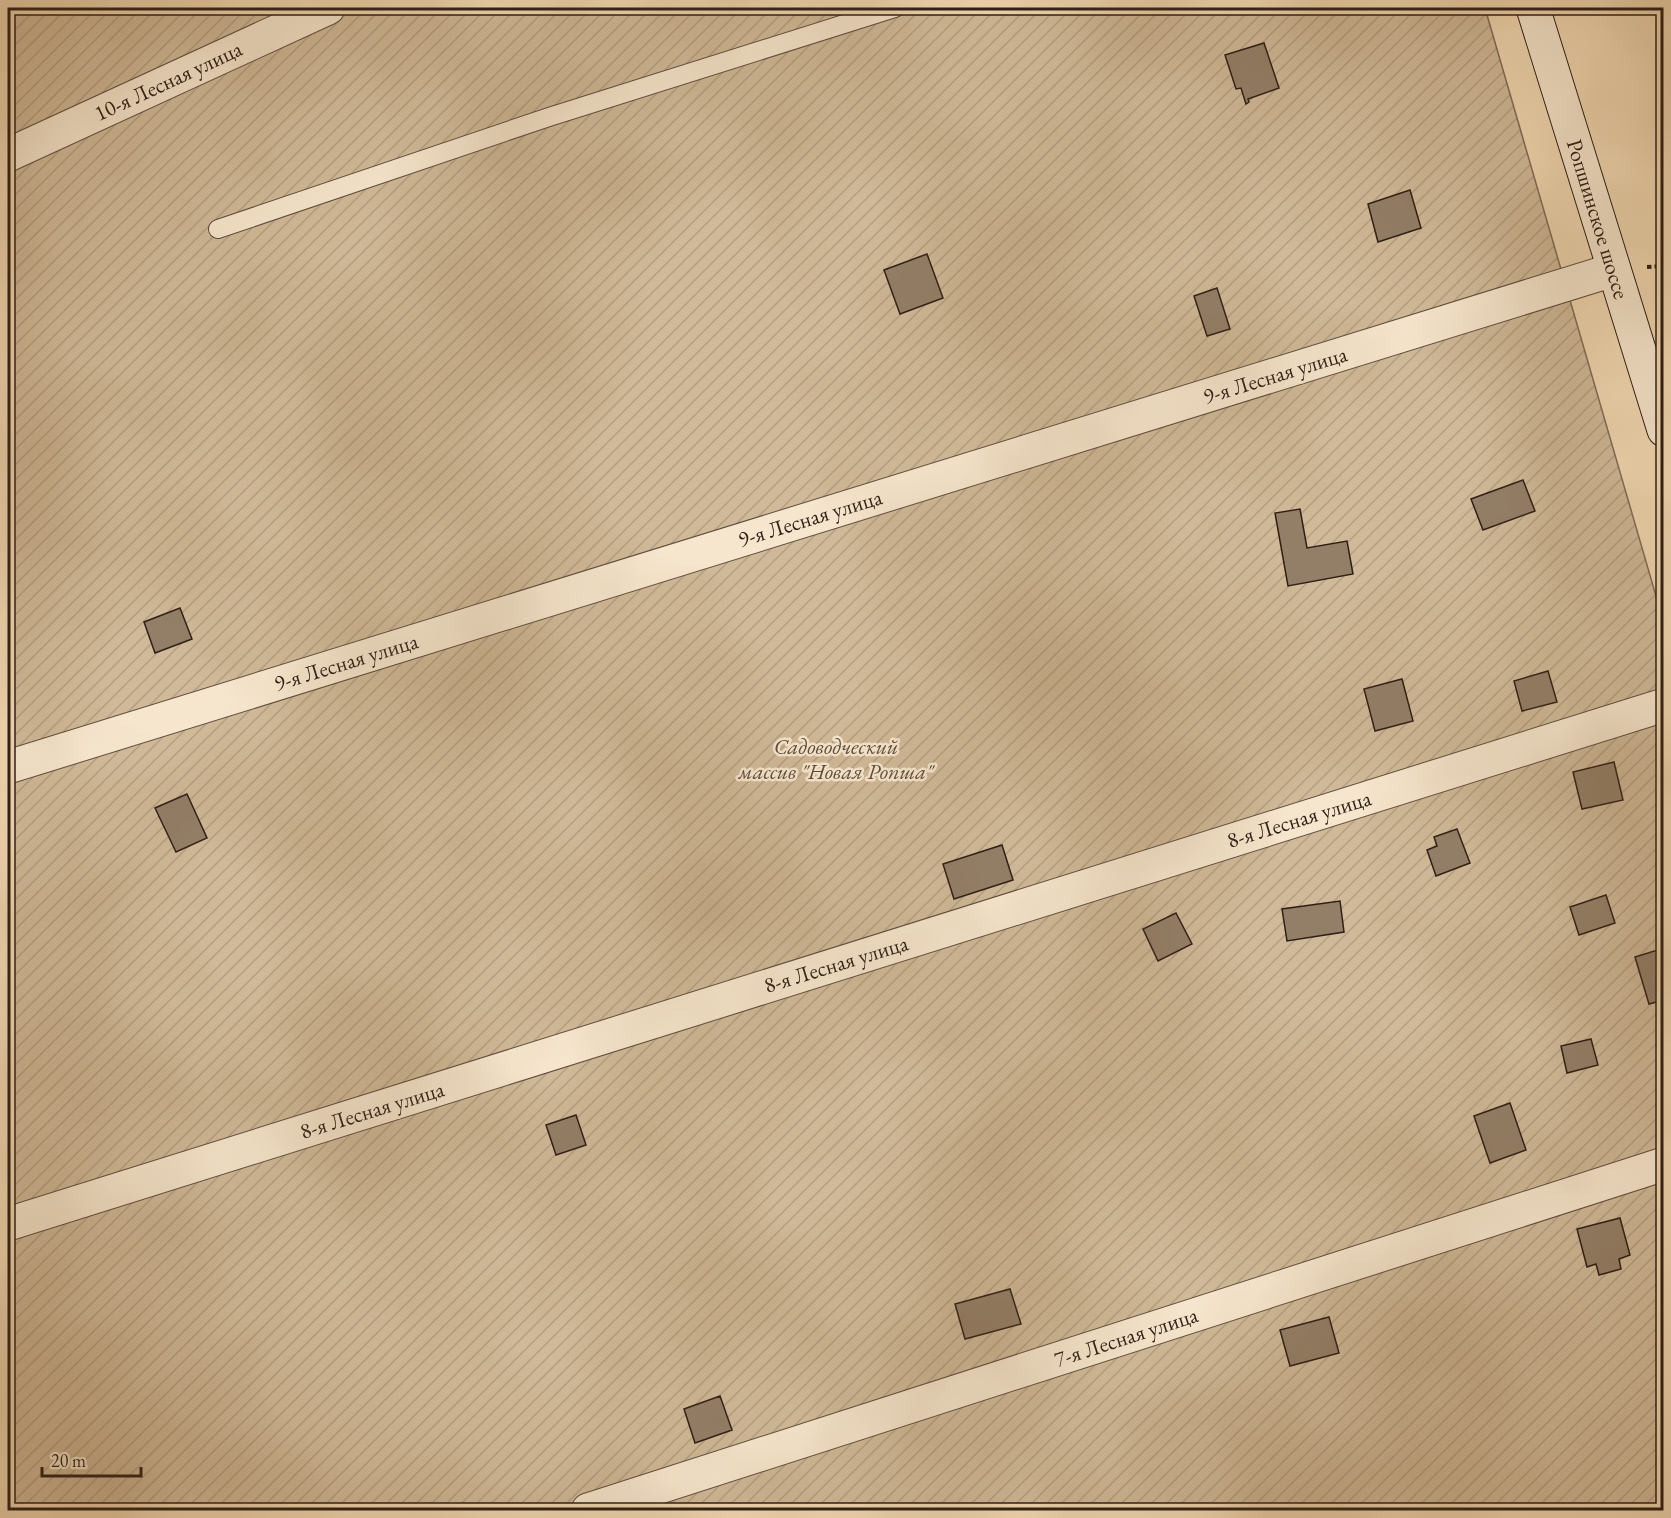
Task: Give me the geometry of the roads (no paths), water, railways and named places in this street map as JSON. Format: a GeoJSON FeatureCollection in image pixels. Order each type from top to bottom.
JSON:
{"type":"FeatureCollection","features":[{"type":"Feature","properties":{"kind":"street","name":"10-я Лесная улица"},"geometry":{"type":"LineString","coordinates":[[8,155],[328,8]]}},
{"type":"Feature","properties":{"kind":"street","name":"Ропшинское шоссе"},"geometry":{"type":"LineString","coordinates":[[1533,8],[1664,430]]}},
{"type":"Feature","properties":{"kind":"street","name":"9-я Лесная улица"},"geometry":{"type":"LineString","coordinates":[[8,767],[1613,270]]}},
{"type":"Feature","properties":{"kind":"street","name":"8-я Лесная улица"},"geometry":{"type":"LineString","coordinates":[[8,1224],[1664,705]]}},
{"type":"Feature","properties":{"kind":"street","name":"7-я Лесная улица"},"geometry":{"type":"LineString","coordinates":[[588,1510],[1664,1164]]}},
{"type":"Feature","properties":{"kind":"lane"},"geometry":{"type":"LineString","coordinates":[[218,230],[549,117],[895,8]]}},
{"type":"Feature","properties":{"kind":"park label","name":"Садоводческий массив \"Новая Ропша\""},"geometry":{"type":"Point","coordinates":[836,758]}}]}
